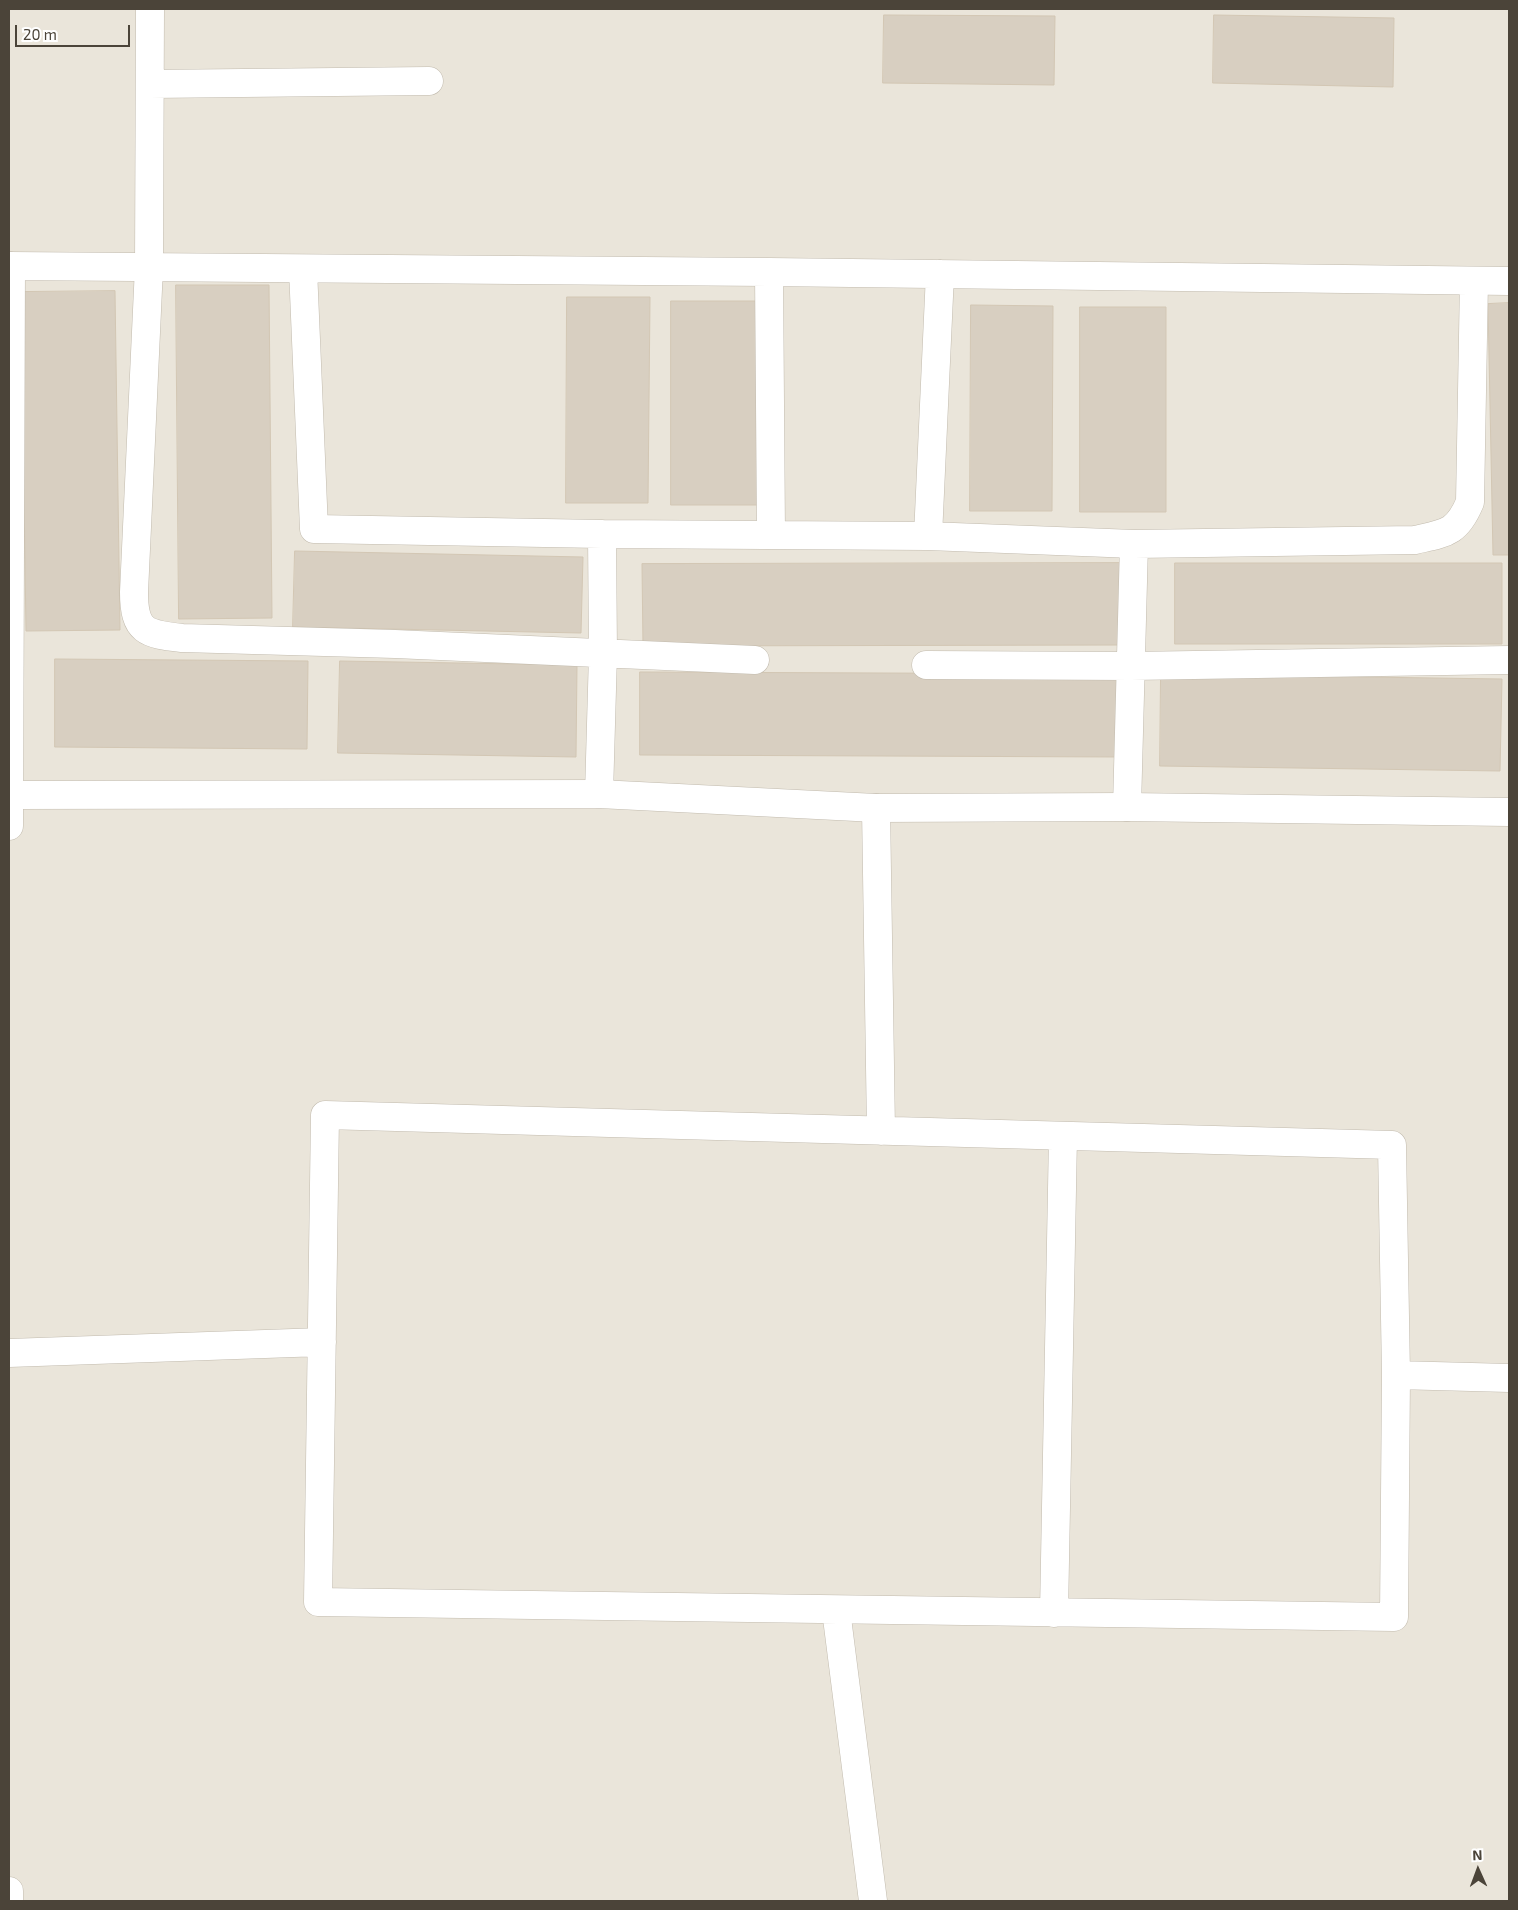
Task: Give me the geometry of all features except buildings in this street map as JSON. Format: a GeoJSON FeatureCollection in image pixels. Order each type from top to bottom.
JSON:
{"type":"FeatureCollection","features":[{"type":"Feature","properties":{"kind":"street"},"geometry":{"type":"LineString","coordinates":[[150,9],[149,266],[134,592],[135,612],[143,629],[157,635],[182,638],[395,644],[755,660]]}},
{"type":"Feature","properties":{"kind":"street"},"geometry":{"type":"LineString","coordinates":[[150,84],[429,81]]}},
{"type":"Feature","properties":{"kind":"street"},"geometry":{"type":"LineString","coordinates":[[9,826],[10,266],[769,272],[1509,281]]}},
{"type":"Feature","properties":{"kind":"street"},"geometry":{"type":"LineString","coordinates":[[303,269],[314,529],[602,534],[928,536],[1134,544],[1416,540],[1444,534],[1462,520],[1470,502],[1474,281]]}},
{"type":"Feature","properties":{"kind":"street"},"geometry":{"type":"LineString","coordinates":[[769,272],[770,535]]}},
{"type":"Feature","properties":{"kind":"street"},"geometry":{"type":"LineString","coordinates":[[928,536],[940,274]]}},
{"type":"Feature","properties":{"kind":"street"},"geometry":{"type":"LineString","coordinates":[[599,794],[603,654],[602,534]]}},
{"type":"Feature","properties":{"kind":"street"},"geometry":{"type":"LineString","coordinates":[[1127,807],[1134,544]]}},
{"type":"Feature","properties":{"kind":"street"},"geometry":{"type":"LineString","coordinates":[[926,665],[1131,666],[1509,660]]}},
{"type":"Feature","properties":{"kind":"street"},"geometry":{"type":"LineString","coordinates":[[9,795],[599,794],[876,808],[1127,807],[1509,812]]}},
{"type":"Feature","properties":{"kind":"street"},"geometry":{"type":"LineString","coordinates":[[876,808],[881,1131]]}},
{"type":"Feature","properties":{"kind":"street"},"geometry":{"type":"LineString","coordinates":[[325,1115],[881,1131],[1392,1145],[1396,1375],[1394,1618],[318,1602],[325,1115]]}},
{"type":"Feature","properties":{"kind":"street"},"geometry":{"type":"LineString","coordinates":[[1054,1613],[1063,1136]]}},
{"type":"Feature","properties":{"kind":"street"},"geometry":{"type":"LineString","coordinates":[[9,1353],[322,1342]]}},
{"type":"Feature","properties":{"kind":"street"},"geometry":{"type":"LineString","coordinates":[[1396,1375],[1509,1378]]}},
{"type":"Feature","properties":{"kind":"street"},"geometry":{"type":"LineString","coordinates":[[836,1610],[873,1901]]}},
{"type":"Feature","properties":{"kind":"street"},"geometry":{"type":"LineString","coordinates":[[9,1891],[9,1901]]}},
{"type":"Feature","properties":{"kind":"shaded area"},"geometry":{"type":"Polygon","coordinates":[[[9,9],[1509,9],[1509,1901],[9,1901],[9,9]]]}}]}
